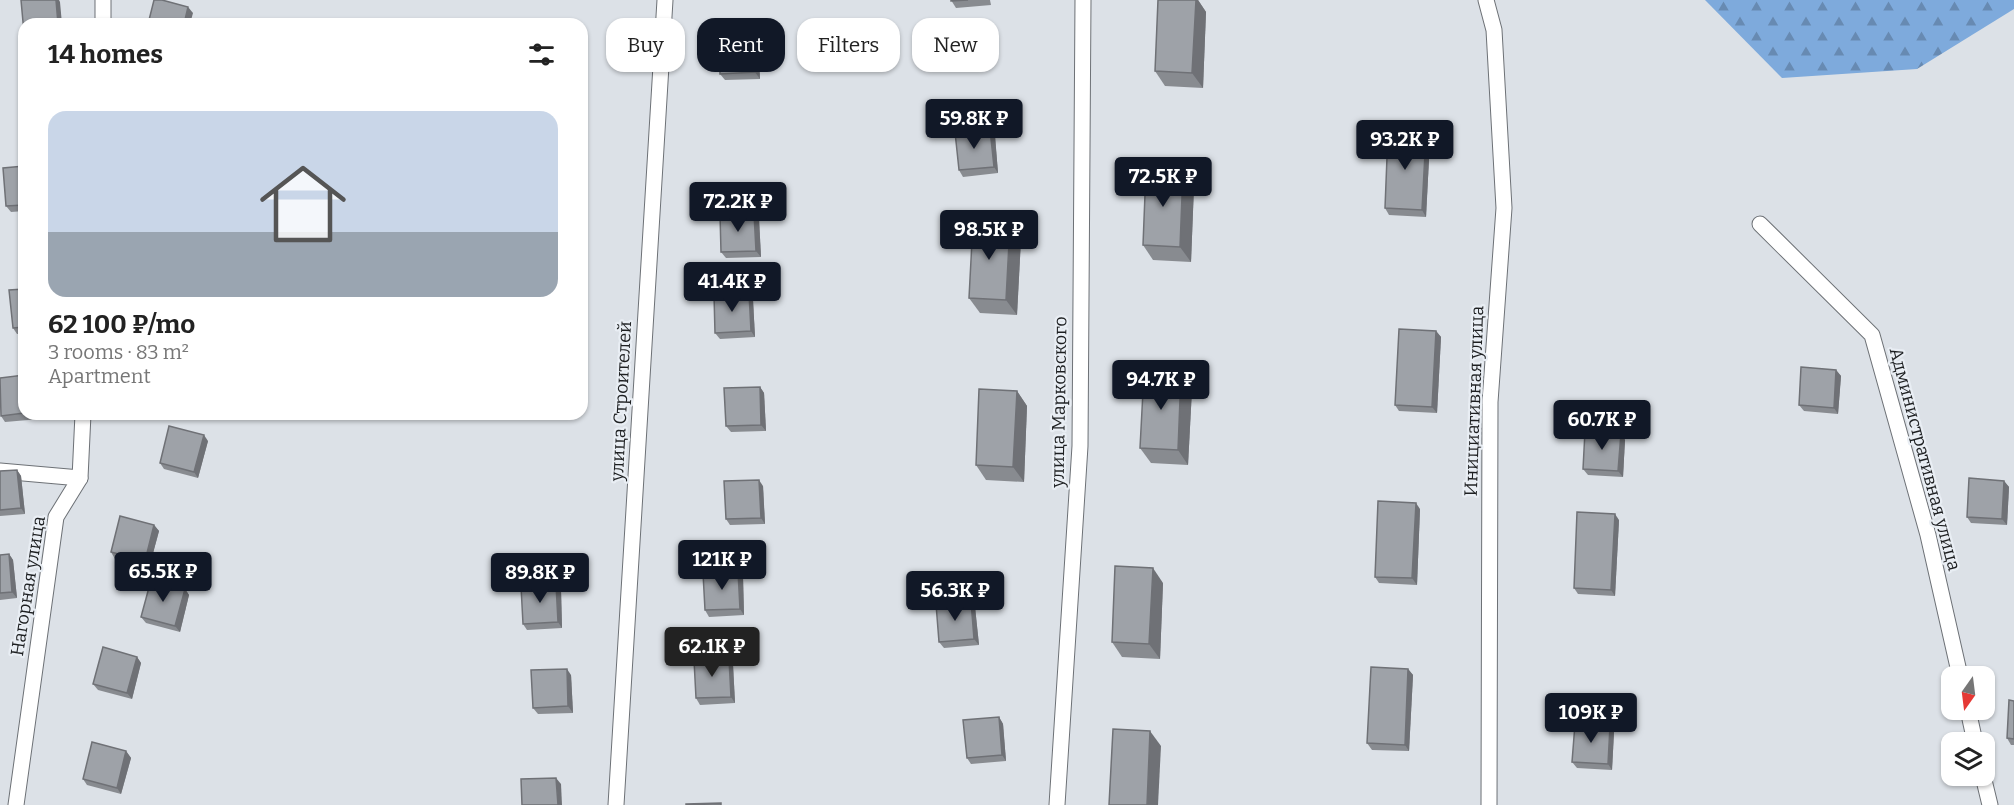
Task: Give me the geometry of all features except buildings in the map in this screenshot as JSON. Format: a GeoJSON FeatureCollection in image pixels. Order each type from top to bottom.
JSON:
{"type":"FeatureCollection","features":[{"type":"Feature","properties":{"kind":"lane"},"geometry":{"type":"LineString","coordinates":[[103,0],[103,18]]}},
{"type":"Feature","properties":{"kind":"lane","name":"улица Строителей"},"geometry":{"type":"LineString","coordinates":[[616,805],[665,0]]}},
{"type":"Feature","properties":{"kind":"lane","name":"улица Марковского"},"geometry":{"type":"LineString","coordinates":[[1057,805],[1080,446],[1083,0]]}},
{"type":"Feature","properties":{"kind":"lane","name":"Инициативная улица"},"geometry":{"type":"LineString","coordinates":[[1486,0],[1494,30],[1504,208],[1490,402],[1489,805]]}},
{"type":"Feature","properties":{"kind":"lane","name":"Административная улица"},"geometry":{"type":"LineString","coordinates":[[1760,224],[1872,335],[1928,535],[1958,666]]}},
{"type":"Feature","properties":{"kind":"lane","name":"Нагорная улица"},"geometry":{"type":"LineString","coordinates":[[16,805],[56,517],[80,478],[83,420]]}},
{"type":"Feature","properties":{"kind":"lane"},"geometry":{"type":"LineString","coordinates":[[0,471],[80,478]]}},
{"type":"Feature","properties":{"kind":"lane"},"geometry":{"type":"LineString","coordinates":[[1985,786],[1990,805]]}},
{"type":"Feature","properties":{"kind":"green space"},"geometry":{"type":"Polygon","coordinates":[[[1705,0],[2014,0],[2014,9],[1917,69],[1782,78],[1705,0]]]}}]}
